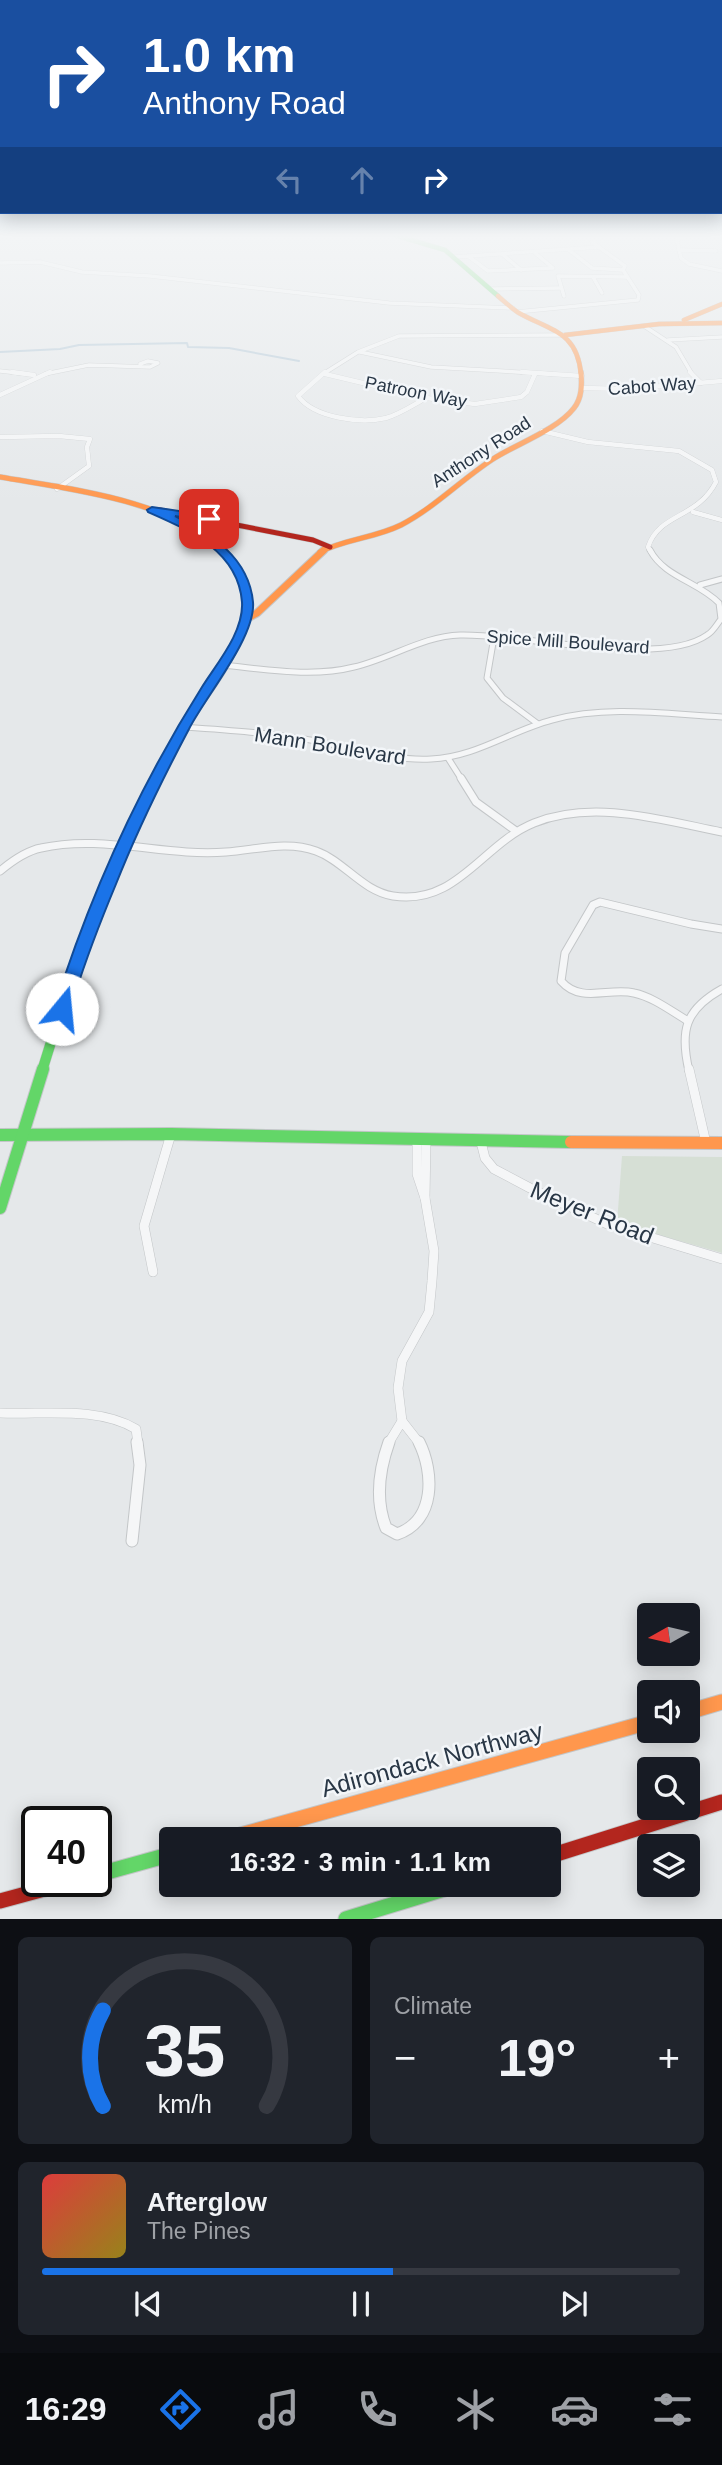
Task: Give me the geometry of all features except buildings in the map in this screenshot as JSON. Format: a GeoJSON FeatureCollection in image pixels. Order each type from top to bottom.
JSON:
{"type":"FeatureCollection","features":[{"type":"Feature","properties":{"kind":"main road"},"geometry":{"type":"LineString","coordinates":[[542,324],[565,335],[575,350],[582,376],[582,388]]}},
{"type":"Feature","properties":{"kind":"main road"},"geometry":{"type":"LineString","coordinates":[[565,335],[662,324]]}},
{"type":"Feature","properties":{"kind":"main road","name":"Anthony Road"},"geometry":{"type":"LineString","coordinates":[[246,619],[257,613],[317,554],[330,547],[375,536],[403,524],[493,459],[569,414],[575,407],[582,388]]}},
{"type":"Feature","properties":{"kind":"main road"},"geometry":{"type":"LineString","coordinates":[[0,477],[152,510],[196,530],[226,554],[243,580],[248,603],[246,619],[222,665],[183,727],[124,847],[80,952],[0,1208]]}},
{"type":"Feature","properties":{"kind":"main road"},"geometry":{"type":"LineString","coordinates":[[152,510],[166,510],[305,538],[330,547]]}},
{"type":"Feature","properties":{"kind":"main road"},"geometry":{"type":"LineString","coordinates":[[0,1135],[171,1134],[481,1142],[722,1143]]}},
{"type":"Feature","properties":{"kind":"main road"},"geometry":{"type":"LineString","coordinates":[[700,1708],[722,1702]]}},
{"type":"Feature","properties":{"kind":"main road","name":"Adirondack Northway"},"geometry":{"type":"LineString","coordinates":[[269,1827],[637,1725]]}},
{"type":"Feature","properties":{"kind":"main road"},"geometry":{"type":"LineString","coordinates":[[561,1853],[722,1802]]}},
{"type":"Feature","properties":{"kind":"main road"},"geometry":{"type":"LineString","coordinates":[[112,1871],[159,1858]]}},
{"type":"Feature","properties":{"kind":"main road"},"geometry":{"type":"LineString","coordinates":[[0,1901],[21,1895]]}},
{"type":"Feature","properties":{"kind":"main road"},"geometry":{"type":"LineString","coordinates":[[346,1919],[418,1897]]}},
{"type":"Feature","properties":{"kind":"street"},"geometry":{"type":"LineString","coordinates":[[644,326],[676,347],[690,372],[701,383]]}},
{"type":"Feature","properties":{"kind":"street"},"geometry":{"type":"LineString","coordinates":[[426,398],[391,416],[372,419],[345,417],[310,408],[300,402],[299,394],[359,352],[387,339],[407,335],[565,335]]}},
{"type":"Feature","properties":{"kind":"street"},"geometry":{"type":"LineString","coordinates":[[667,340],[722,337]]}},
{"type":"Feature","properties":{"kind":"street"},"geometry":{"type":"LineString","coordinates":[[359,352],[431,367],[582,376]]}},
{"type":"Feature","properties":{"kind":"street"},"geometry":{"type":"LineString","coordinates":[[0,395],[35,376],[74,366],[140,364]]}},
{"type":"Feature","properties":{"kind":"street"},"geometry":{"type":"LineString","coordinates":[[0,371],[35,376]]}},
{"type":"Feature","properties":{"kind":"street","name":"Patroon Way"},"geometry":{"type":"LineString","coordinates":[[325,374],[426,398],[475,404],[518,398],[527,392],[535,374]]}},
{"type":"Feature","properties":{"kind":"street","name":"Cabot Way"},"geometry":{"type":"LineString","coordinates":[[582,388],[619,390],[722,381]]}},
{"type":"Feature","properties":{"kind":"street"},"geometry":{"type":"LineString","coordinates":[[542,431],[588,442],[679,452],[712,470],[722,470]]}},
{"type":"Feature","properties":{"kind":"street"},"geometry":{"type":"LineString","coordinates":[[0,437],[59,436],[89,439],[89,466],[57,489]]}},
{"type":"Feature","properties":{"kind":"street","name":"Spice Mill Boulevard"},"geometry":{"type":"LineString","coordinates":[[222,665],[305,672],[334,671],[356,667],[438,638],[460,635],[634,649],[664,648],[689,643],[708,635],[721,620],[719,603],[700,585],[659,565],[648,547],[656,528],[693,512],[714,490],[716,482],[712,470]]}},
{"type":"Feature","properties":{"kind":"street"},"geometry":{"type":"LineString","coordinates":[[693,512],[722,520]]}},
{"type":"Feature","properties":{"kind":"street"},"geometry":{"type":"LineString","coordinates":[[700,585],[722,579]]}},
{"type":"Feature","properties":{"kind":"street"},"geometry":{"type":"LineString","coordinates":[[494,638],[487,678],[489,683],[495,692],[538,724]]}},
{"type":"Feature","properties":{"kind":"street","name":"Mann Boulevard"},"geometry":{"type":"LineString","coordinates":[[183,727],[299,737],[405,759],[448,758],[477,750],[538,724],[586,714],[722,718]]}},
{"type":"Feature","properties":{"kind":"street"},"geometry":{"type":"LineString","coordinates":[[448,758],[476,802],[516,831]]}},
{"type":"Feature","properties":{"kind":"street"},"geometry":{"type":"LineString","coordinates":[[0,871],[27,853],[41,848],[70,845],[203,853],[260,847],[302,849],[316,851],[371,888],[392,896],[407,897],[435,893],[458,883],[498,844],[516,831],[549,818],[608,813],[639,816],[722,832]]}},
{"type":"Feature","properties":{"kind":"street"},"geometry":{"type":"LineString","coordinates":[[688,1021],[633,993],[586,994],[569,990],[561,981],[565,953],[593,905],[600,902],[674,918],[694,927],[722,929]]}},
{"type":"Feature","properties":{"kind":"street"},"geometry":{"type":"LineString","coordinates":[[706,1144],[683,1044],[688,1021],[706,997],[722,989]]}},
{"type":"Feature","properties":{"kind":"street"},"geometry":{"type":"LineString","coordinates":[[153,1272],[144,1226],[171,1134]]}},
{"type":"Feature","properties":{"kind":"street"},"geometry":{"type":"LineString","coordinates":[[402,1421],[389,1441],[380,1478],[379,1504],[386,1528],[397,1534],[414,1525],[425,1507],[431,1478],[418,1439],[402,1421],[398,1388],[402,1361],[407,1348],[423,1327],[429,1312],[431,1292],[434,1251],[425,1198],[417,1174],[421,1140]]}},
{"type":"Feature","properties":{"kind":"street","name":"Meyer Road"},"geometry":{"type":"LineString","coordinates":[[481,1142],[485,1158],[494,1169],[530,1188],[607,1224],[722,1259]]}},
{"type":"Feature","properties":{"kind":"street"},"geometry":{"type":"LineString","coordinates":[[0,1413],[110,1418],[129,1423],[136,1429],[140,1465],[132,1541]]}},
{"type":"Feature","properties":{"kind":"shaded area"},"geometry":{"type":"Polygon","coordinates":[[[622,1156],[722,1157],[722,1253],[617,1223],[622,1156]]]}},
{"type":"Feature","properties":{"kind":"waterway"},"geometry":{"type":"LineString","coordinates":[[0,352],[60,349],[79,345],[187,343],[188,347],[229,348],[299,361]]}},
{"type":"Feature","properties":{"kind":"traffic: fast"},"geometry":{"type":"LineString","coordinates":[[0,1208],[66,994]]}},
{"type":"Feature","properties":{"kind":"traffic: fast"},"geometry":{"type":"LineString","coordinates":[[0,1135],[171,1134],[571,1142]]}},
{"type":"Feature","properties":{"kind":"traffic: fast"},"geometry":{"type":"LineString","coordinates":[[112,1871],[159,1858]]}},
{"type":"Feature","properties":{"kind":"traffic: fast"},"geometry":{"type":"LineString","coordinates":[[346,1919],[418,1897]]}},
{"type":"Feature","properties":{"kind":"traffic: slow"},"geometry":{"type":"LineString","coordinates":[[246,619],[257,613],[317,554],[330,547],[375,536],[403,524],[493,459],[561,420],[575,407],[582,388],[580,363],[565,335],[541,324]]}},
{"type":"Feature","properties":{"kind":"traffic: slow"},"geometry":{"type":"LineString","coordinates":[[565,335],[659,324],[687,324]]}},
{"type":"Feature","properties":{"kind":"traffic: slow"},"geometry":{"type":"LineString","coordinates":[[0,477],[70,489],[153,511],[191,528],[222,550],[241,577],[246,612],[243,629],[228,661],[180,734]]}},
{"type":"Feature","properties":{"kind":"traffic: slow"},"geometry":{"type":"LineString","coordinates":[[571,1142],[722,1143]]}},
{"type":"Feature","properties":{"kind":"traffic: slow"},"geometry":{"type":"LineString","coordinates":[[700,1708],[722,1702]]}},
{"type":"Feature","properties":{"kind":"traffic: slow"},"geometry":{"type":"LineString","coordinates":[[269,1827],[637,1725]]}},
{"type":"Feature","properties":{"kind":"traffic: jam"},"geometry":{"type":"LineString","coordinates":[[160,510],[313,540],[330,547]]}},
{"type":"Feature","properties":{"kind":"traffic: jam"},"geometry":{"type":"LineString","coordinates":[[66,994],[115,865],[180,734]]}},
{"type":"Feature","properties":{"kind":"traffic: jam"},"geometry":{"type":"LineString","coordinates":[[561,1853],[722,1802]]}},
{"type":"Feature","properties":{"kind":"traffic: jam"},"geometry":{"type":"LineString","coordinates":[[0,1901],[21,1895]]}},
{"type":"Feature","properties":{"kind":"route"},"geometry":{"type":"LineString","coordinates":[[62,1009],[101,896],[124,847],[183,727],[238,639],[246,619],[248,603],[243,580],[239,570],[226,554],[196,530],[152,510],[166,510],[209,519]]}}]}
